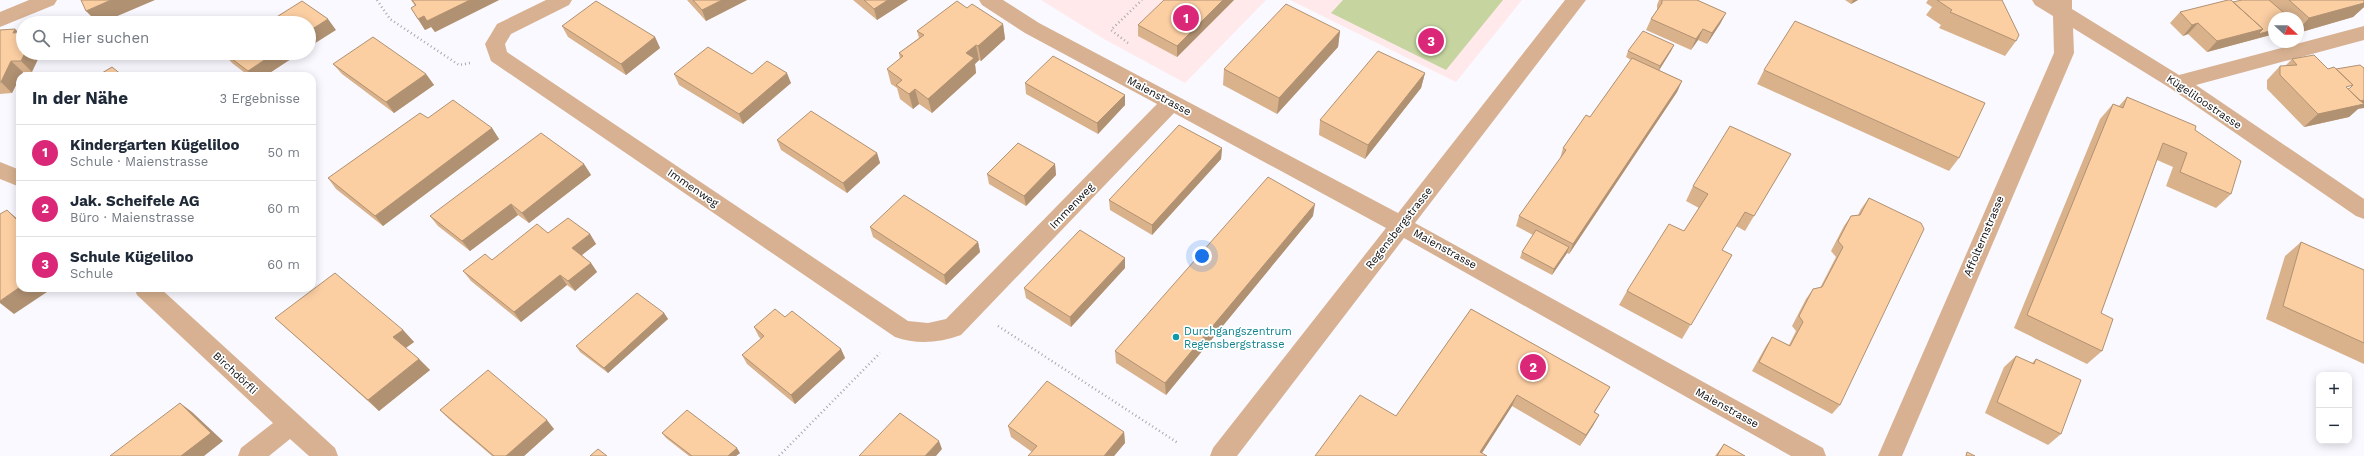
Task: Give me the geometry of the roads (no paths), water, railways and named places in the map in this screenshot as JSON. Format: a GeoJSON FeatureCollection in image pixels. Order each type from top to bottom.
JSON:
{"type":"FeatureCollection","features":[{"type":"Feature","properties":{"kind":"street"},"geometry":{"type":"LineString","coordinates":[[0,20],[47,0]]}},
{"type":"Feature","properties":{"kind":"street","name":"Immenweg"},"geometry":{"type":"LineString","coordinates":[[562,0],[504,28],[494,44],[498,56],[903,330],[928,333],[953,328],[1171,103]]}},
{"type":"Feature","properties":{"kind":"street","name":"Maienstrasse"},"geometry":{"type":"LineString","coordinates":[[989,0],[1032,28],[1401,225],[1814,456]]}},
{"type":"Feature","properties":{"kind":"street","name":"Regensbergstrasse"},"geometry":{"type":"LineString","coordinates":[[1222,456],[1576,0]]}},
{"type":"Feature","properties":{"kind":"street","name":"Kügeliloostrasse"},"geometry":{"type":"LineString","coordinates":[[2042,0],[2061,7],[2177,83],[2364,210]]}},
{"type":"Feature","properties":{"kind":"street","name":"Affolternstrasse"},"geometry":{"type":"LineString","coordinates":[[1890,456],[2064,53],[2061,7]]}},
{"type":"Feature","properties":{"kind":"street"},"geometry":{"type":"LineString","coordinates":[[2177,83],[2364,34]]}},
{"type":"Feature","properties":{"kind":"street"},"geometry":{"type":"LineString","coordinates":[[0,170],[16,177]]}},
{"type":"Feature","properties":{"kind":"street","name":"Birchdörfli"},"geometry":{"type":"LineString","coordinates":[[149,292],[326,456]]}},
{"type":"Feature","properties":{"kind":"street"},"geometry":{"type":"LineString","coordinates":[[250,456],[290,424]]}},
{"type":"Feature","properties":{"kind":"place","name":"Kindergarten Kügeliloo"},"geometry":{"type":"Point","coordinates":[1186,18]}},
{"type":"Feature","properties":{"kind":"place","name":"Schule Kügeliloo"},"geometry":{"type":"Point","coordinates":[1431,41]}},
{"type":"Feature","properties":{"kind":"place","name":"Durchgangszentrum Regensbergstrasse"},"geometry":{"type":"Point","coordinates":[1176,337]}},
{"type":"Feature","properties":{"kind":"place","name":"Jak. Scheifele AG"},"geometry":{"type":"Point","coordinates":[1533,367]}}]}
